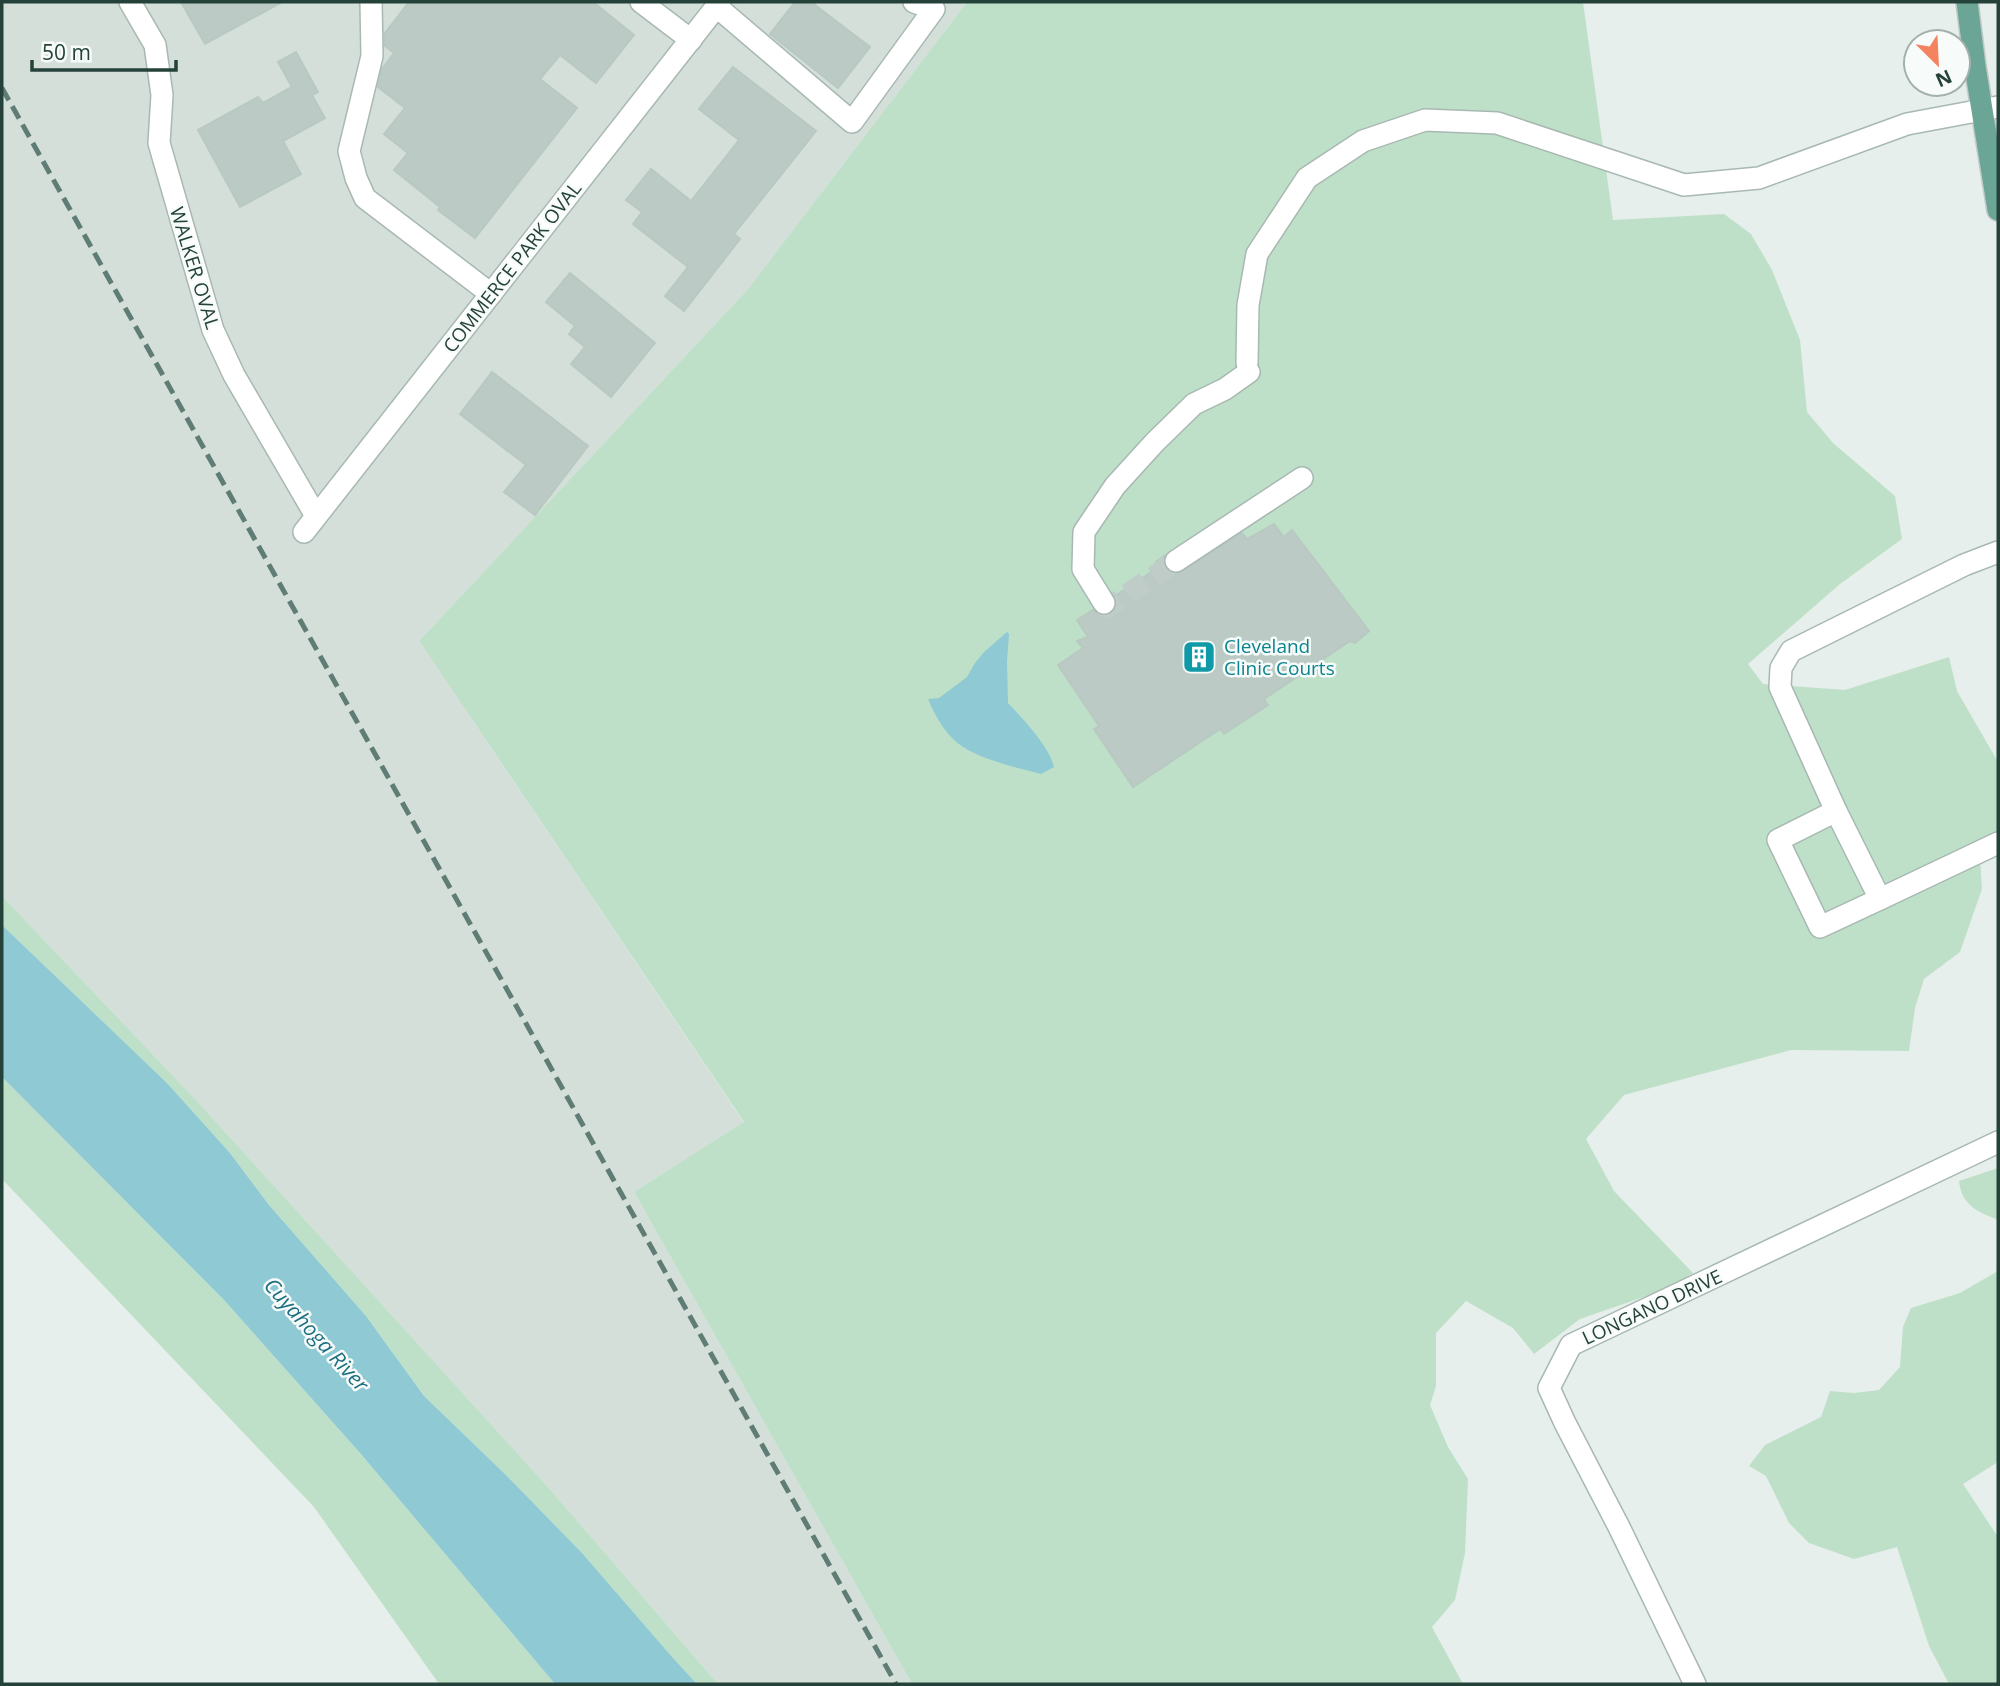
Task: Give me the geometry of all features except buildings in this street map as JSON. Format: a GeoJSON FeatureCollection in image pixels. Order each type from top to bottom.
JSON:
{"type":"FeatureCollection","features":[{"type":"Feature","properties":{"kind":"main road"},"geometry":{"type":"LineString","coordinates":[[1967,2],[1990,109],[1998,210]]}},
{"type":"Feature","properties":{"kind":"street","name":"WALKER OVAL"},"geometry":{"type":"LineString","coordinates":[[130,2],[155,46],[162,95],[159,143],[213,330],[310,524]]}},
{"type":"Feature","properties":{"kind":"street"},"geometry":{"type":"LineString","coordinates":[[371,2],[372,56],[349,151],[356,178],[365,198],[491,294]]}},
{"type":"Feature","properties":{"kind":"street"},"geometry":{"type":"LineString","coordinates":[[641,2],[691,40]]}},
{"type":"Feature","properties":{"kind":"street"},"geometry":{"type":"LineString","coordinates":[[718,4],[852,122],[934,9],[915,2]]}},
{"type":"Feature","properties":{"kind":"street","name":"COMMERCE PARK OVAL"},"geometry":{"type":"LineString","coordinates":[[310,524],[718,4]]}},
{"type":"Feature","properties":{"kind":"street"},"geometry":{"type":"LineString","coordinates":[[1104,603],[1083,569],[1084,532],[1115,486],[1155,442],[1194,404],[1225,389],[1248,367],[1248,305],[1257,254],[1307,178],[1363,141],[1425,120],[1497,123],[1684,184],[1759,178],[1907,124],[1990,109]]}},
{"type":"Feature","properties":{"kind":"street"},"geometry":{"type":"LineString","coordinates":[[1176,561],[1302,478]]}},
{"type":"Feature","properties":{"kind":"street"},"geometry":{"type":"LineString","coordinates":[[1880,899],[1836,811],[1780,687],[1781,668],[1791,651],[1964,565],[1998,552]]}},
{"type":"Feature","properties":{"kind":"street"},"geometry":{"type":"LineString","coordinates":[[1836,811],[1778,840],[1821,928],[1998,843]]}},
{"type":"Feature","properties":{"kind":"street","name":"LONGANO DRIVE"},"geometry":{"type":"LineString","coordinates":[[1695,1684],[1549,1388],[1571,1345],[1998,1142]]}},
{"type":"Feature","properties":{"kind":"shaded area"},"geometry":{"type":"Polygon","coordinates":[[[2,2],[967,2],[748,289],[419,641],[744,1123],[634,1192],[912,1684],[718,1684],[548,1487],[197,1101],[2,896],[2,2]]]}},
{"type":"Feature","properties":{"kind":"green space"},"geometry":{"type":"Polygon","coordinates":[[[967,2],[1583,2],[1613,220],[1724,214],[1751,234],[1772,270],[1800,340],[1807,412],[1833,443],[1895,496],[1902,539],[1840,584],[1748,664],[1763,684],[1845,690],[1949,657],[1957,691],[1998,762],[1998,848],[1980,858],[1982,889],[1960,952],[1924,979],[1915,1008],[1909,1051],[1791,1050],[1624,1095],[1586,1139],[1614,1191],[1693,1273],[1667,1289],[1580,1319],[1534,1354],[1513,1328],[1466,1301],[1436,1333],[1436,1386],[1430,1405],[1448,1447],[1468,1479],[1465,1553],[1455,1600],[1432,1627],[1463,1684],[912,1684],[634,1192],[744,1122],[419,641],[748,289],[967,2]]]}},
{"type":"Feature","properties":{"kind":"green space"},"geometry":{"type":"Polygon","coordinates":[[[2,896],[197,1101],[548,1487],[718,1684],[697,1684],[582,1553],[424,1396],[366,1316],[269,1205],[230,1153],[167,1083],[2,925],[2,896]]]}},
{"type":"Feature","properties":{"kind":"green space"},"geometry":{"type":"Polygon","coordinates":[[[2,1077],[224,1300],[360,1453],[555,1684],[439,1684],[314,1507],[2,1179],[2,1077]]]}},
{"type":"Feature","properties":{"kind":"green space"},"geometry":{"type":"Polygon","coordinates":[[[1998,1168],[1998,1220],[1967,1202],[1959,1181],[1998,1168]]]}},
{"type":"Feature","properties":{"kind":"green space"},"geometry":{"type":"Polygon","coordinates":[[[1998,1271],[1998,1462],[1963,1484],[1998,1537],[1998,1684],[1949,1684],[1929,1646],[1897,1547],[1854,1559],[1809,1543],[1789,1523],[1766,1476],[1749,1466],[1765,1445],[1821,1417],[1830,1391],[1854,1393],[1879,1390],[1900,1367],[1903,1327],[1911,1308],[1960,1293],[1998,1271]]]}},
{"type":"Feature","properties":{"kind":"water"},"geometry":{"type":"Polygon","coordinates":[[[1007,632],[1008,703],[1047,750],[1054,767],[1041,774],[991,760],[963,747],[942,726],[928,699],[939,698],[967,677],[984,652],[1007,632]]]}},
{"type":"Feature","properties":{"kind":"water","name":"Cuyahoga River"},"geometry":{"type":"Polygon","coordinates":[[[2,925],[167,1083],[230,1153],[269,1205],[366,1316],[424,1396],[582,1553],[697,1684],[555,1684],[360,1453],[224,1300],[2,1077],[2,925]]]}},
{"type":"Feature","properties":{"kind":"tunnel"},"geometry":{"type":"LineString","coordinates":[[1104,603],[1107,608],[1176,561]]}},
{"type":"Feature","properties":{"kind":"railway"},"geometry":{"type":"LineString","coordinates":[[2,88],[896,1684]]}},
{"type":"Feature","properties":{"kind":"place","name":"Cleveland Clinic Courts"},"geometry":{"type":"Point","coordinates":[1199,657]}}]}
